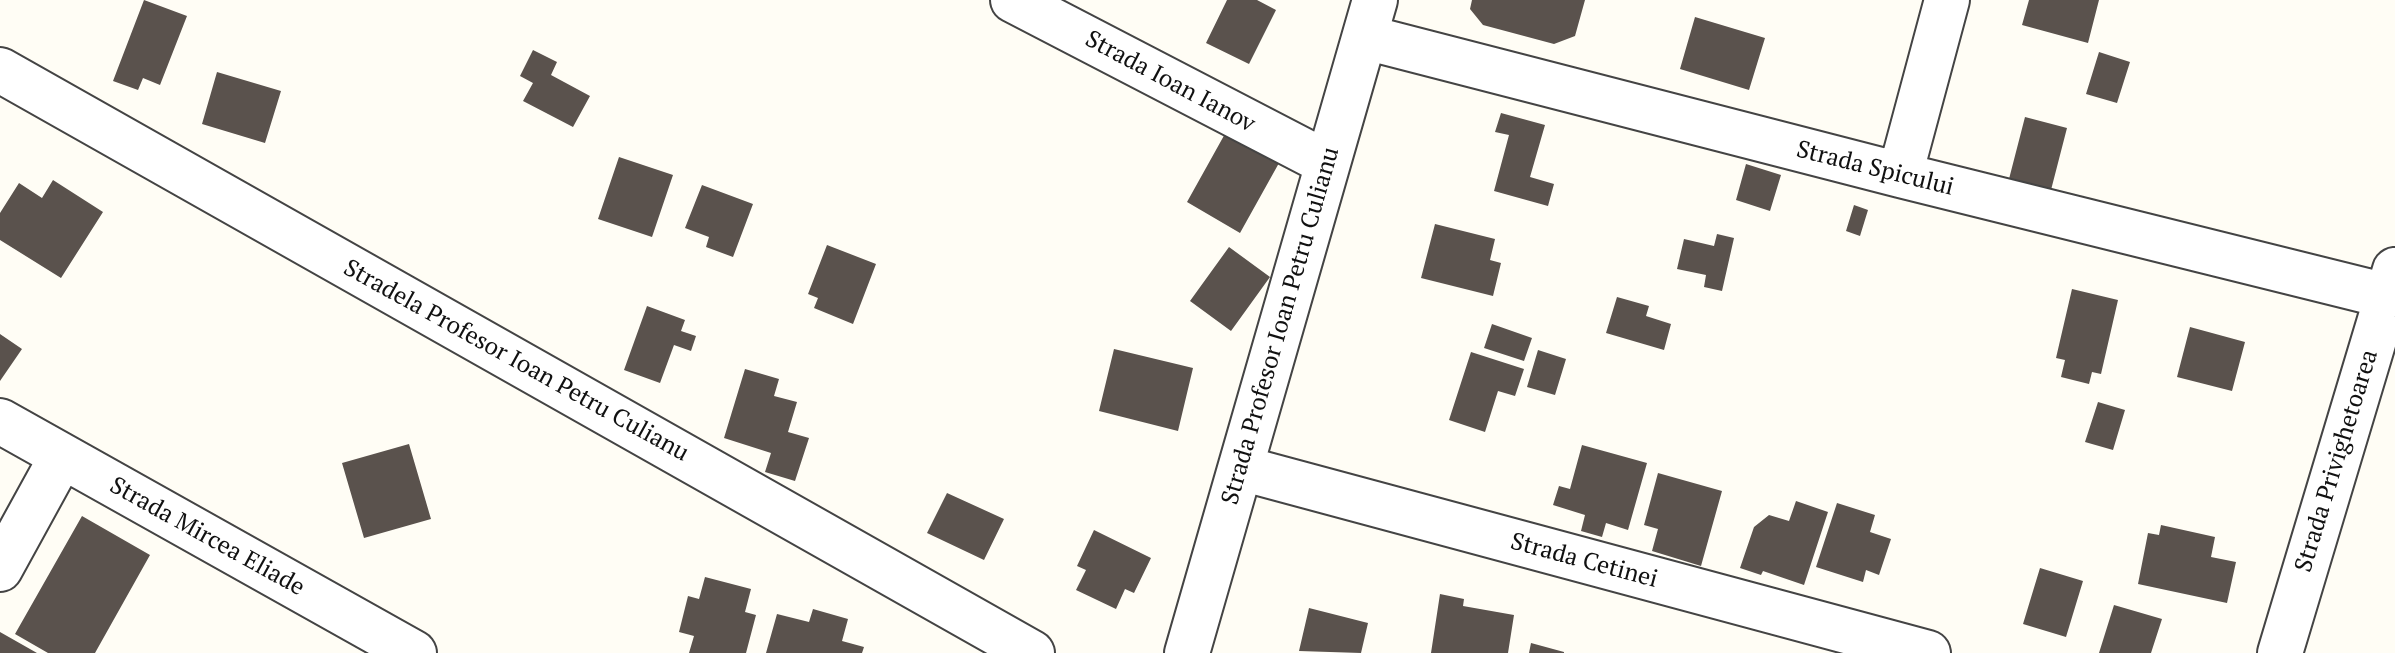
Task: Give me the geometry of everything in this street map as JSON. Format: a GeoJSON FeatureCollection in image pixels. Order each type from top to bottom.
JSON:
{"type":"FeatureCollection","features":[{"type":"Feature","properties":{"kind":"street","name":"Strada Ioan Ianov"},"geometry":{"type":"LineString","coordinates":[[1013,0],[1327,163]]}},
{"type":"Feature","properties":{"kind":"street"},"geometry":{"type":"LineString","coordinates":[[1900,175],[1947,0]]}},
{"type":"Feature","properties":{"kind":"street","name":"Strada Profesor Ioan Petru Culianu"},"geometry":{"type":"LineString","coordinates":[[1187,653],[1370,19]]}},
{"type":"Feature","properties":{"kind":"street","name":"Strada Spicului"},"geometry":{"type":"LineString","coordinates":[[1370,19],[1900,175],[2391,283]]}},
{"type":"Feature","properties":{"kind":"street","name":"Stradela Profesor Ioan Petru Culianu"},"geometry":{"type":"LineString","coordinates":[[0,70],[1032,653]]}},
{"type":"Feature","properties":{"kind":"street","name":"Strada Privighetoarea"},"geometry":{"type":"LineString","coordinates":[[2280,653],[2391,283]]}},
{"type":"Feature","properties":{"kind":"street","name":"Strada Mircea Eliade"},"geometry":{"type":"LineString","coordinates":[[0,421],[414,653]]}},
{"type":"Feature","properties":{"kind":"street"},"geometry":{"type":"LineString","coordinates":[[0,569],[62,456]]}},
{"type":"Feature","properties":{"kind":"street","name":"Strada Cetinei"},"geometry":{"type":"LineString","coordinates":[[1241,468],[1928,653]]}},
{"type":"Feature","properties":{"kind":"building"},"geometry":{"type":"Polygon","coordinates":[[[144,0],[187,16],[160,85],[143,78],[138,90],[113,81],[144,0]]]}},
{"type":"Feature","properties":{"kind":"building"},"geometry":{"type":"Polygon","coordinates":[[[1227,0],[1257,0],[1276,10],[1249,64],[1206,43],[1227,0]]]}},
{"type":"Feature","properties":{"kind":"building"},"geometry":{"type":"Polygon","coordinates":[[[1472,0],[1585,0],[1575,36],[1554,44],[1483,25],[1470,9],[1472,0]]]}},
{"type":"Feature","properties":{"kind":"building"},"geometry":{"type":"Polygon","coordinates":[[[2029,0],[2099,0],[2088,43],[2022,25],[2029,0]]]}},
{"type":"Feature","properties":{"kind":"building"},"geometry":{"type":"Polygon","coordinates":[[[1695,17],[1765,38],[1749,90],[1680,69],[1695,17]]]}},
{"type":"Feature","properties":{"kind":"building"},"geometry":{"type":"Polygon","coordinates":[[[533,50],[557,62],[551,75],[590,96],[573,127],[523,101],[533,83],[520,76],[533,50]]]}},
{"type":"Feature","properties":{"kind":"building"},"geometry":{"type":"Polygon","coordinates":[[[2099,52],[2130,62],[2117,103],[2086,94],[2099,52]]]}},
{"type":"Feature","properties":{"kind":"building"},"geometry":{"type":"Polygon","coordinates":[[[217,72],[281,91],[265,143],[202,124],[217,72]]]}},
{"type":"Feature","properties":{"kind":"building"},"geometry":{"type":"Polygon","coordinates":[[[1501,113],[1545,125],[1530,177],[1554,184],[1548,206],[1494,191],[1509,135],[1495,132],[1501,113]]]}},
{"type":"Feature","properties":{"kind":"building"},"geometry":{"type":"Polygon","coordinates":[[[2025,117],[2067,128],[2051,190],[2009,179],[2025,117]]]}},
{"type":"Feature","properties":{"kind":"building"},"geometry":{"type":"Polygon","coordinates":[[[1226,132],[1279,163],[1240,233],[1187,202],[1226,132]]]}},
{"type":"Feature","properties":{"kind":"building"},"geometry":{"type":"Polygon","coordinates":[[[619,157],[673,175],[652,237],[598,219],[619,157]]]}},
{"type":"Feature","properties":{"kind":"building"},"geometry":{"type":"Polygon","coordinates":[[[1746,164],[1781,175],[1770,211],[1736,200],[1746,164]]]}},
{"type":"Feature","properties":{"kind":"building"},"geometry":{"type":"Polygon","coordinates":[[[53,180],[103,212],[61,278],[0,240],[0,213],[19,183],[42,198],[53,180]]]}},
{"type":"Feature","properties":{"kind":"building"},"geometry":{"type":"Polygon","coordinates":[[[702,185],[753,204],[733,257],[706,247],[709,237],[685,228],[702,185]]]}},
{"type":"Feature","properties":{"kind":"building"},"geometry":{"type":"Polygon","coordinates":[[[1854,205],[1868,210],[1860,236],[1846,231],[1854,205]]]}},
{"type":"Feature","properties":{"kind":"building"},"geometry":{"type":"Polygon","coordinates":[[[1435,224],[1495,239],[1490,260],[1501,263],[1493,296],[1421,278],[1435,224]]]}},
{"type":"Feature","properties":{"kind":"building"},"geometry":{"type":"Polygon","coordinates":[[[1717,234],[1734,238],[1722,291],[1704,287],[1706,275],[1677,269],[1684,239],[1714,246],[1717,234]]]}},
{"type":"Feature","properties":{"kind":"building"},"geometry":{"type":"Polygon","coordinates":[[[827,245],[876,264],[853,324],[814,308],[818,298],[808,294],[827,245]]]}},
{"type":"Feature","properties":{"kind":"building"},"geometry":{"type":"Polygon","coordinates":[[[1229,247],[1270,277],[1231,331],[1190,301],[1229,247]]]}},
{"type":"Feature","properties":{"kind":"building"},"geometry":{"type":"Polygon","coordinates":[[[2072,289],[2118,300],[2101,374],[2092,372],[2089,384],[2061,377],[2065,360],[2056,358],[2072,289]]]}},
{"type":"Feature","properties":{"kind":"building"},"geometry":{"type":"Polygon","coordinates":[[[1617,297],[1649,306],[1646,316],[1671,324],[1664,350],[1606,333],[1617,297]]]}},
{"type":"Feature","properties":{"kind":"building"},"geometry":{"type":"Polygon","coordinates":[[[647,306],[685,320],[681,331],[696,336],[691,351],[674,345],[660,383],[624,370],[647,306]]]}},
{"type":"Feature","properties":{"kind":"building"},"geometry":{"type":"Polygon","coordinates":[[[1492,324],[1532,338],[1524,361],[1484,348],[1492,324]]]}},
{"type":"Feature","properties":{"kind":"building"},"geometry":{"type":"Polygon","coordinates":[[[2190,327],[2245,342],[2232,391],[2177,377],[2190,327]]]}},
{"type":"Feature","properties":{"kind":"building"},"geometry":{"type":"Polygon","coordinates":[[[0,334],[22,349],[0,381],[0,334]]]}},
{"type":"Feature","properties":{"kind":"building"},"geometry":{"type":"Polygon","coordinates":[[[1114,349],[1193,368],[1178,431],[1099,411],[1114,349]]]}},
{"type":"Feature","properties":{"kind":"building"},"geometry":{"type":"Polygon","coordinates":[[[1538,350],[1566,359],[1555,395],[1527,387],[1538,350]]]}},
{"type":"Feature","properties":{"kind":"building"},"geometry":{"type":"Polygon","coordinates":[[[1471,352],[1524,369],[1515,396],[1498,391],[1485,432],[1449,420],[1471,352]]]}},
{"type":"Feature","properties":{"kind":"building"},"geometry":{"type":"Polygon","coordinates":[[[745,369],[779,379],[774,396],[797,402],[788,432],[809,438],[795,481],[765,472],[771,453],[724,438],[745,369]]]}},
{"type":"Feature","properties":{"kind":"building"},"geometry":{"type":"Polygon","coordinates":[[[2098,402],[2125,410],[2113,450],[2085,442],[2098,402]]]}},
{"type":"Feature","properties":{"kind":"building"},"geometry":{"type":"Polygon","coordinates":[[[409,444],[431,519],[364,538],[342,463],[409,444]]]}},
{"type":"Feature","properties":{"kind":"building"},"geometry":{"type":"Polygon","coordinates":[[[1582,445],[1647,463],[1628,530],[1606,523],[1602,537],[1581,531],[1585,515],[1553,505],[1559,486],[1570,489],[1582,445]]]}},
{"type":"Feature","properties":{"kind":"building"},"geometry":{"type":"Polygon","coordinates":[[[1658,473],[1722,491],[1701,566],[1652,551],[1658,529],[1644,525],[1658,473]]]}},
{"type":"Feature","properties":{"kind":"building"},"geometry":{"type":"Polygon","coordinates":[[[947,493],[1004,519],[984,560],[927,533],[947,493]]]}},
{"type":"Feature","properties":{"kind":"building"},"geometry":{"type":"Polygon","coordinates":[[[1796,501],[1828,512],[1804,585],[1763,571],[1761,575],[1740,568],[1754,527],[1769,515],[1789,521],[1796,501]]]}},
{"type":"Feature","properties":{"kind":"building"},"geometry":{"type":"Polygon","coordinates":[[[1837,503],[1875,515],[1870,532],[1891,539],[1879,575],[1866,570],[1863,582],[1816,567],[1837,503]]]}},
{"type":"Feature","properties":{"kind":"building"},"geometry":{"type":"Polygon","coordinates":[[[82,516],[150,555],[95,653],[48,653],[15,634],[82,516]]]}},
{"type":"Feature","properties":{"kind":"building"},"geometry":{"type":"Polygon","coordinates":[[[2161,525],[2215,537],[2211,557],[2236,562],[2227,603],[2138,584],[2148,533],[2159,535],[2161,525]]]}},
{"type":"Feature","properties":{"kind":"building"},"geometry":{"type":"Polygon","coordinates":[[[1094,530],[1151,558],[1134,593],[1125,589],[1116,609],[1076,590],[1086,570],[1077,566],[1094,530]]]}},
{"type":"Feature","properties":{"kind":"building"},"geometry":{"type":"Polygon","coordinates":[[[2040,568],[2083,581],[2066,637],[2023,624],[2040,568]]]}},
{"type":"Feature","properties":{"kind":"building"},"geometry":{"type":"Polygon","coordinates":[[[705,577],[751,589],[745,612],[756,615],[746,653],[689,653],[694,636],[679,632],[688,596],[699,599],[705,577]]]}},
{"type":"Feature","properties":{"kind":"building"},"geometry":{"type":"Polygon","coordinates":[[[1440,594],[1464,599],[1463,606],[1514,615],[1508,653],[1431,653],[1440,594]]]}},
{"type":"Feature","properties":{"kind":"building"},"geometry":{"type":"Polygon","coordinates":[[[2114,605],[2162,619],[2151,653],[2099,653],[2114,605]]]}},
{"type":"Feature","properties":{"kind":"building"},"geometry":{"type":"Polygon","coordinates":[[[1309,608],[1368,623],[1361,653],[1299,651],[1309,608]]]}},
{"type":"Feature","properties":{"kind":"building"},"geometry":{"type":"Polygon","coordinates":[[[813,609],[848,619],[842,641],[864,647],[862,653],[766,653],[777,614],[809,622],[813,609]]]}},
{"type":"Feature","properties":{"kind":"building"},"geometry":{"type":"Polygon","coordinates":[[[0,632],[37,653],[0,653],[0,632]]]}},
{"type":"Feature","properties":{"kind":"building"},"geometry":{"type":"Polygon","coordinates":[[[1531,643],[1564,652],[1564,653],[1529,653],[1531,643]]]}}]}
